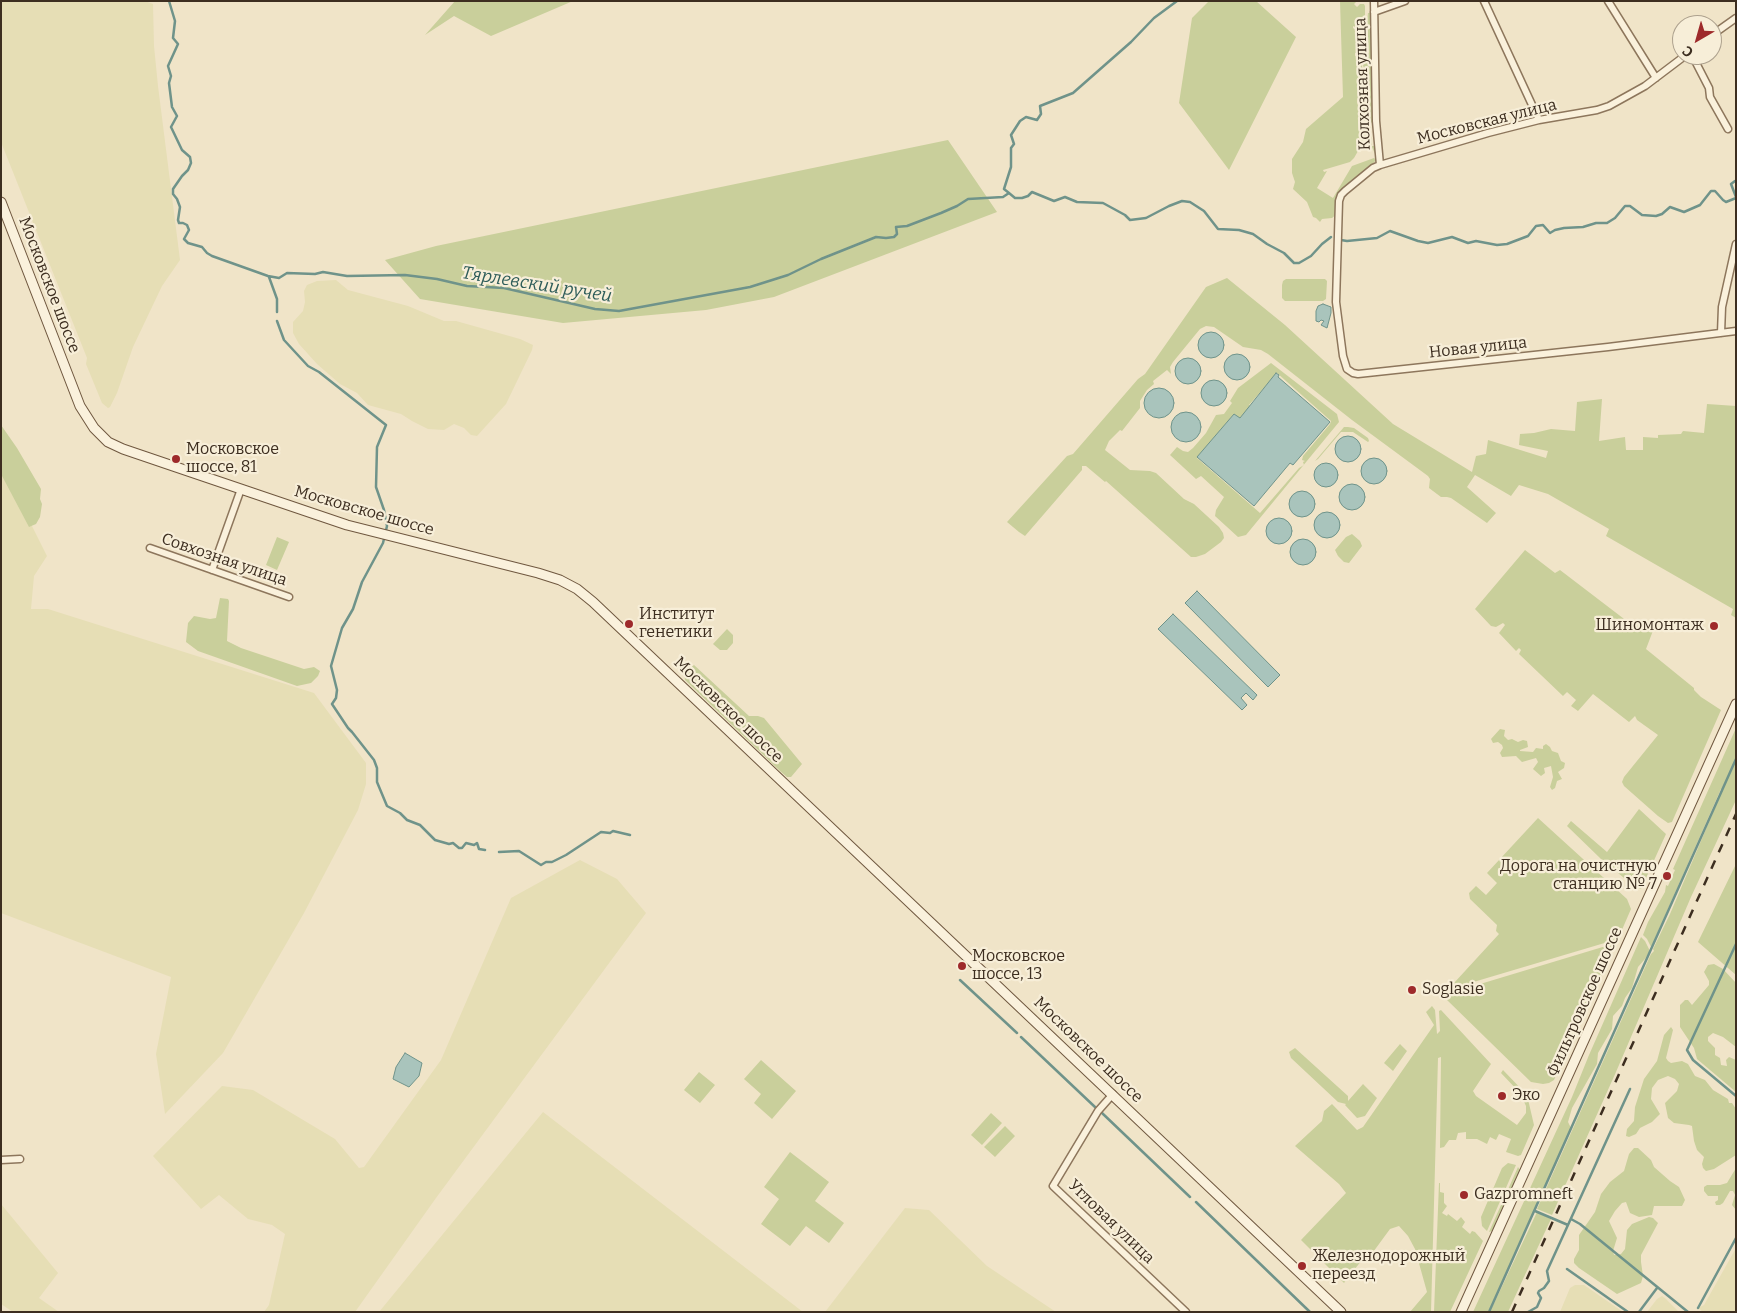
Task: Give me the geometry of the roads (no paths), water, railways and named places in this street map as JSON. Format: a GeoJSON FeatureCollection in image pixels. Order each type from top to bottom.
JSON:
{"type":"FeatureCollection","features":[{"type":"Feature","properties":{"kind":"main road","name":"Московское шоссе"},"geometry":{"type":"LineString","coordinates":[[1,202],[80,406],[94,428],[108,442],[123,449],[333,520],[538,573],[560,580],[576,589],[593,602],[881,874],[1340,1311]]}},
{"type":"Feature","properties":{"kind":"main road","name":"Фильтровское шоссе"},"geometry":{"type":"LineString","coordinates":[[1461,1312],[1736,704]]}},
{"type":"Feature","properties":{"kind":"street","name":"Колхозная улица"},"geometry":{"type":"LineString","coordinates":[[1374,1],[1376,121],[1380,165]]}},
{"type":"Feature","properties":{"kind":"street"},"geometry":{"type":"LineString","coordinates":[[1374,12],[1405,1]]}},
{"type":"Feature","properties":{"kind":"street"},"geometry":{"type":"LineString","coordinates":[[1484,1],[1539,120]]}},
{"type":"Feature","properties":{"kind":"street"},"geometry":{"type":"LineString","coordinates":[[1608,1],[1656,78]]}},
{"type":"Feature","properties":{"kind":"street"},"geometry":{"type":"LineString","coordinates":[[1722,28],[1736,18]]}},
{"type":"Feature","properties":{"kind":"street","name":"Московская улица"},"geometry":{"type":"LineString","coordinates":[[1339,246],[1339,200],[1341,195],[1373,168],[1438,146],[1539,120],[1603,109],[1632,94],[1673,65]]}},
{"type":"Feature","properties":{"kind":"street"},"geometry":{"type":"LineString","coordinates":[[1697,65],[1709,88],[1710,97],[1728,129]]}},
{"type":"Feature","properties":{"kind":"street"},"geometry":{"type":"LineString","coordinates":[[1721,333],[1722,307],[1736,244]]}},
{"type":"Feature","properties":{"kind":"street","name":"Новая улица"},"geometry":{"type":"LineString","coordinates":[[1339,246],[1336,302],[1344,361],[1348,369],[1355,374],[1487,361],[1736,331]]}},
{"type":"Feature","properties":{"kind":"street"},"geometry":{"type":"LineString","coordinates":[[212,570],[241,489]]}},
{"type":"Feature","properties":{"kind":"street","name":"Совхозная улица"},"geometry":{"type":"LineString","coordinates":[[150,548],[289,597]]}},
{"type":"Feature","properties":{"kind":"street","name":"Угловая улица"},"geometry":{"type":"LineString","coordinates":[[1113,1094],[1098,1111],[1053,1186],[1186,1312]]}},
{"type":"Feature","properties":{"kind":"street"},"geometry":{"type":"LineString","coordinates":[[1,1160],[20,1159]]}},
{"type":"Feature","properties":{"kind":"water"},"geometry":{"type":"Polygon","coordinates":[[[1323,304],[1331,307],[1327,328],[1321,325],[1324,321],[1316,321],[1318,306],[1323,304]]]}},
{"type":"Feature","properties":{"kind":"water"},"geometry":{"type":"Polygon","coordinates":[[[1211,332],[1220,336],[1224,345],[1220,354],[1211,358],[1202,354],[1198,345],[1202,336],[1211,332]]]}},
{"type":"Feature","properties":{"kind":"water"},"geometry":{"type":"Polygon","coordinates":[[[1237,354],[1246,358],[1250,367],[1246,376],[1237,380],[1228,376],[1224,367],[1228,358],[1237,354]]]}},
{"type":"Feature","properties":{"kind":"water"},"geometry":{"type":"Polygon","coordinates":[[[1188,358],[1197,362],[1201,371],[1197,380],[1188,384],[1179,380],[1175,371],[1179,362],[1188,358]]]}},
{"type":"Feature","properties":{"kind":"water"},"geometry":{"type":"Polygon","coordinates":[[[1276,373],[1279,375],[1278,377],[1330,422],[1293,465],[1290,463],[1254,506],[1197,457],[1234,414],[1240,418],[1276,373]]]}},
{"type":"Feature","properties":{"kind":"water"},"geometry":{"type":"Polygon","coordinates":[[[1214,380],[1223,384],[1227,393],[1223,402],[1214,406],[1205,402],[1201,393],[1205,384],[1214,380]]]}},
{"type":"Feature","properties":{"kind":"water"},"geometry":{"type":"Polygon","coordinates":[[[1159,388],[1170,392],[1174,403],[1170,414],[1159,418],[1148,414],[1144,403],[1148,392],[1159,388]]]}},
{"type":"Feature","properties":{"kind":"water"},"geometry":{"type":"Polygon","coordinates":[[[1186,412],[1197,416],[1201,427],[1197,438],[1186,442],[1175,438],[1171,427],[1175,416],[1186,412]]]}},
{"type":"Feature","properties":{"kind":"water"},"geometry":{"type":"Polygon","coordinates":[[[1348,436],[1357,440],[1361,449],[1357,458],[1348,462],[1339,458],[1335,449],[1339,440],[1348,436]]]}},
{"type":"Feature","properties":{"kind":"water"},"geometry":{"type":"Polygon","coordinates":[[[1374,458],[1383,462],[1387,471],[1383,480],[1374,484],[1365,480],[1361,471],[1365,462],[1374,458]]]}},
{"type":"Feature","properties":{"kind":"water"},"geometry":{"type":"Polygon","coordinates":[[[1321,463],[1331,463],[1338,470],[1338,480],[1331,487],[1321,487],[1314,480],[1314,470],[1321,463]]]}},
{"type":"Feature","properties":{"kind":"water"},"geometry":{"type":"Polygon","coordinates":[[[1352,484],[1361,488],[1365,497],[1361,506],[1352,510],[1343,506],[1339,497],[1343,488],[1352,484]]]}},
{"type":"Feature","properties":{"kind":"water"},"geometry":{"type":"Polygon","coordinates":[[[1302,491],[1311,495],[1315,504],[1311,513],[1302,517],[1293,513],[1289,504],[1293,495],[1302,491]]]}},
{"type":"Feature","properties":{"kind":"water"},"geometry":{"type":"Polygon","coordinates":[[[1327,512],[1336,516],[1340,525],[1336,534],[1327,538],[1318,534],[1314,525],[1318,516],[1327,512]]]}},
{"type":"Feature","properties":{"kind":"water"},"geometry":{"type":"Polygon","coordinates":[[[1279,518],[1288,522],[1292,531],[1288,540],[1279,544],[1270,540],[1266,531],[1270,522],[1279,518]]]}},
{"type":"Feature","properties":{"kind":"water"},"geometry":{"type":"Polygon","coordinates":[[[1303,539],[1312,543],[1316,552],[1312,561],[1303,565],[1294,561],[1290,552],[1294,543],[1303,539]]]}},
{"type":"Feature","properties":{"kind":"water"},"geometry":{"type":"Polygon","coordinates":[[[1197,591],[1280,675],[1268,687],[1185,603],[1197,591]]]}},
{"type":"Feature","properties":{"kind":"water"},"geometry":{"type":"Polygon","coordinates":[[[1173,614],[1257,695],[1253,700],[1246,693],[1241,698],[1247,705],[1242,710],[1158,629],[1173,614]]]}},
{"type":"Feature","properties":{"kind":"water"},"geometry":{"type":"Polygon","coordinates":[[[405,1053],[422,1063],[419,1076],[409,1087],[393,1079],[396,1067],[405,1053]]]}},
{"type":"Feature","properties":{"kind":"waterway","name":"Тярлевский ручей"},"geometry":{"type":"LineString","coordinates":[[169,1],[175,21],[173,38],[178,44],[168,66],[171,76],[169,83],[172,107],[177,116],[171,127],[182,150],[190,157],[191,163],[188,170],[173,189],[173,194],[180,207],[179,223],[187,225],[189,230],[184,239],[188,243],[202,247],[212,256],[268,276],[279,278],[287,273],[315,274],[323,272],[347,276],[405,275],[437,279],[467,286],[504,288],[595,309],[619,311],[750,287],[788,275],[821,259],[876,237],[894,237],[897,234],[896,227],[907,226],[941,213],[968,199],[1003,197],[1009,193],[1015,198],[1022,198],[1032,192],[1054,201],[1065,197],[1077,202],[1103,203],[1125,215],[1130,220],[1146,218],[1182,201],[1190,202],[1204,211],[1218,229],[1239,230],[1253,234],[1284,253],[1294,263],[1299,263],[1311,256],[1331,237]]}},
{"type":"Feature","properties":{"kind":"waterway"},"geometry":{"type":"LineString","coordinates":[[1009,193],[1004,189],[1011,167],[1011,148],[1014,144],[1011,135],[1020,121],[1026,117],[1037,120],[1041,114],[1040,106],[1073,93],[1131,42],[1154,18],[1177,1]]}},
{"type":"Feature","properties":{"kind":"waterway","name":"Тярлевский ручей"},"geometry":{"type":"LineString","coordinates":[[1735,181],[1731,184],[1736,197]]}},
{"type":"Feature","properties":{"kind":"waterway","name":"Тярлевский ручей"},"geometry":{"type":"LineString","coordinates":[[1341,240],[1377,238],[1390,231],[1428,243],[1452,237],[1468,243],[1476,241],[1497,245],[1507,244],[1528,236],[1536,226],[1543,225],[1550,233],[1564,228],[1607,223],[1615,218],[1625,206],[1630,206],[1642,215],[1656,216],[1662,214],[1670,207],[1684,212],[1700,205],[1711,191],[1715,191],[1726,202],[1736,198]]}},
{"type":"Feature","properties":{"kind":"waterway"},"geometry":{"type":"LineString","coordinates":[[269,277],[277,299],[277,312]]}},
{"type":"Feature","properties":{"kind":"waterway"},"geometry":{"type":"LineString","coordinates":[[277,321],[284,340],[308,366],[319,372],[386,425],[377,447],[376,487],[387,526],[383,543],[362,582],[353,609],[342,628],[331,666],[337,690],[336,698],[332,704],[348,728],[374,760],[377,768],[377,782],[387,806],[400,813],[407,820],[420,825],[435,840],[449,844],[453,843],[459,848],[462,848],[466,843],[474,845],[477,843],[479,849],[485,850]]}},
{"type":"Feature","properties":{"kind":"waterway"},"geometry":{"type":"LineString","coordinates":[[1489,1312],[1736,759]]}},
{"type":"Feature","properties":{"kind":"waterway"},"geometry":{"type":"LineString","coordinates":[[499,852],[519,851],[541,865],[566,855],[601,832],[610,833],[613,831],[630,835]]}},
{"type":"Feature","properties":{"kind":"waterway"},"geometry":{"type":"LineString","coordinates":[[1736,944],[1687,1050],[1693,1060],[1736,1096]]}},
{"type":"Feature","properties":{"kind":"waterway"},"geometry":{"type":"LineString","coordinates":[[960,980],[1017,1033]]}},
{"type":"Feature","properties":{"kind":"waterway"},"geometry":{"type":"LineString","coordinates":[[1021,1037],[1095,1107]]}},
{"type":"Feature","properties":{"kind":"waterway"},"geometry":{"type":"LineString","coordinates":[[1528,1312],[1537,1307],[1541,1298],[1538,1293],[1549,1281],[1547,1271],[1630,1089]]}},
{"type":"Feature","properties":{"kind":"waterway"},"geometry":{"type":"LineString","coordinates":[[1102,1113],[1190,1197]]}},
{"type":"Feature","properties":{"kind":"waterway"},"geometry":{"type":"LineString","coordinates":[[1196,1202],[1310,1312]]}},
{"type":"Feature","properties":{"kind":"waterway"},"geometry":{"type":"LineString","coordinates":[[1535,1211],[1568,1225]]}},
{"type":"Feature","properties":{"kind":"waterway"},"geometry":{"type":"LineString","coordinates":[[1571,1219],[1580,1224],[1688,1312]]}},
{"type":"Feature","properties":{"kind":"waterway"},"geometry":{"type":"LineString","coordinates":[[1698,1308],[1736,1238]]}},
{"type":"Feature","properties":{"kind":"waterway"},"geometry":{"type":"LineString","coordinates":[[1567,1269],[1628,1312]]}},
{"type":"Feature","properties":{"kind":"waterway"},"geometry":{"type":"LineString","coordinates":[[1639,1312],[1657,1288]]}},
{"type":"Feature","properties":{"kind":"railway"},"geometry":{"type":"LineString","coordinates":[[1512,1312],[1736,814]]}},
{"type":"Feature","properties":{"kind":"place","name":"Московское шоссе, 81"},"geometry":{"type":"Point","coordinates":[176,459]}},
{"type":"Feature","properties":{"kind":"place","name":"Институт генетики"},"geometry":{"type":"Point","coordinates":[629,624]}},
{"type":"Feature","properties":{"kind":"place","name":"Шиномонтаж"},"geometry":{"type":"Point","coordinates":[1714,626]}},
{"type":"Feature","properties":{"kind":"place","name":"Дорога на очистную станцию № 7"},"geometry":{"type":"Point","coordinates":[1667,876]}},
{"type":"Feature","properties":{"kind":"place","name":"Московское шоссе, 13"},"geometry":{"type":"Point","coordinates":[962,966]}},
{"type":"Feature","properties":{"kind":"place","name":"Soglasie"},"geometry":{"type":"Point","coordinates":[1412,990]}},
{"type":"Feature","properties":{"kind":"place","name":"Эко"},"geometry":{"type":"Point","coordinates":[1502,1096]}},
{"type":"Feature","properties":{"kind":"place","name":"Gazpromneft"},"geometry":{"type":"Point","coordinates":[1464,1195]}},
{"type":"Feature","properties":{"kind":"place","name":"Железнодорожный переезд"},"geometry":{"type":"Point","coordinates":[1302,1266]}}]}
